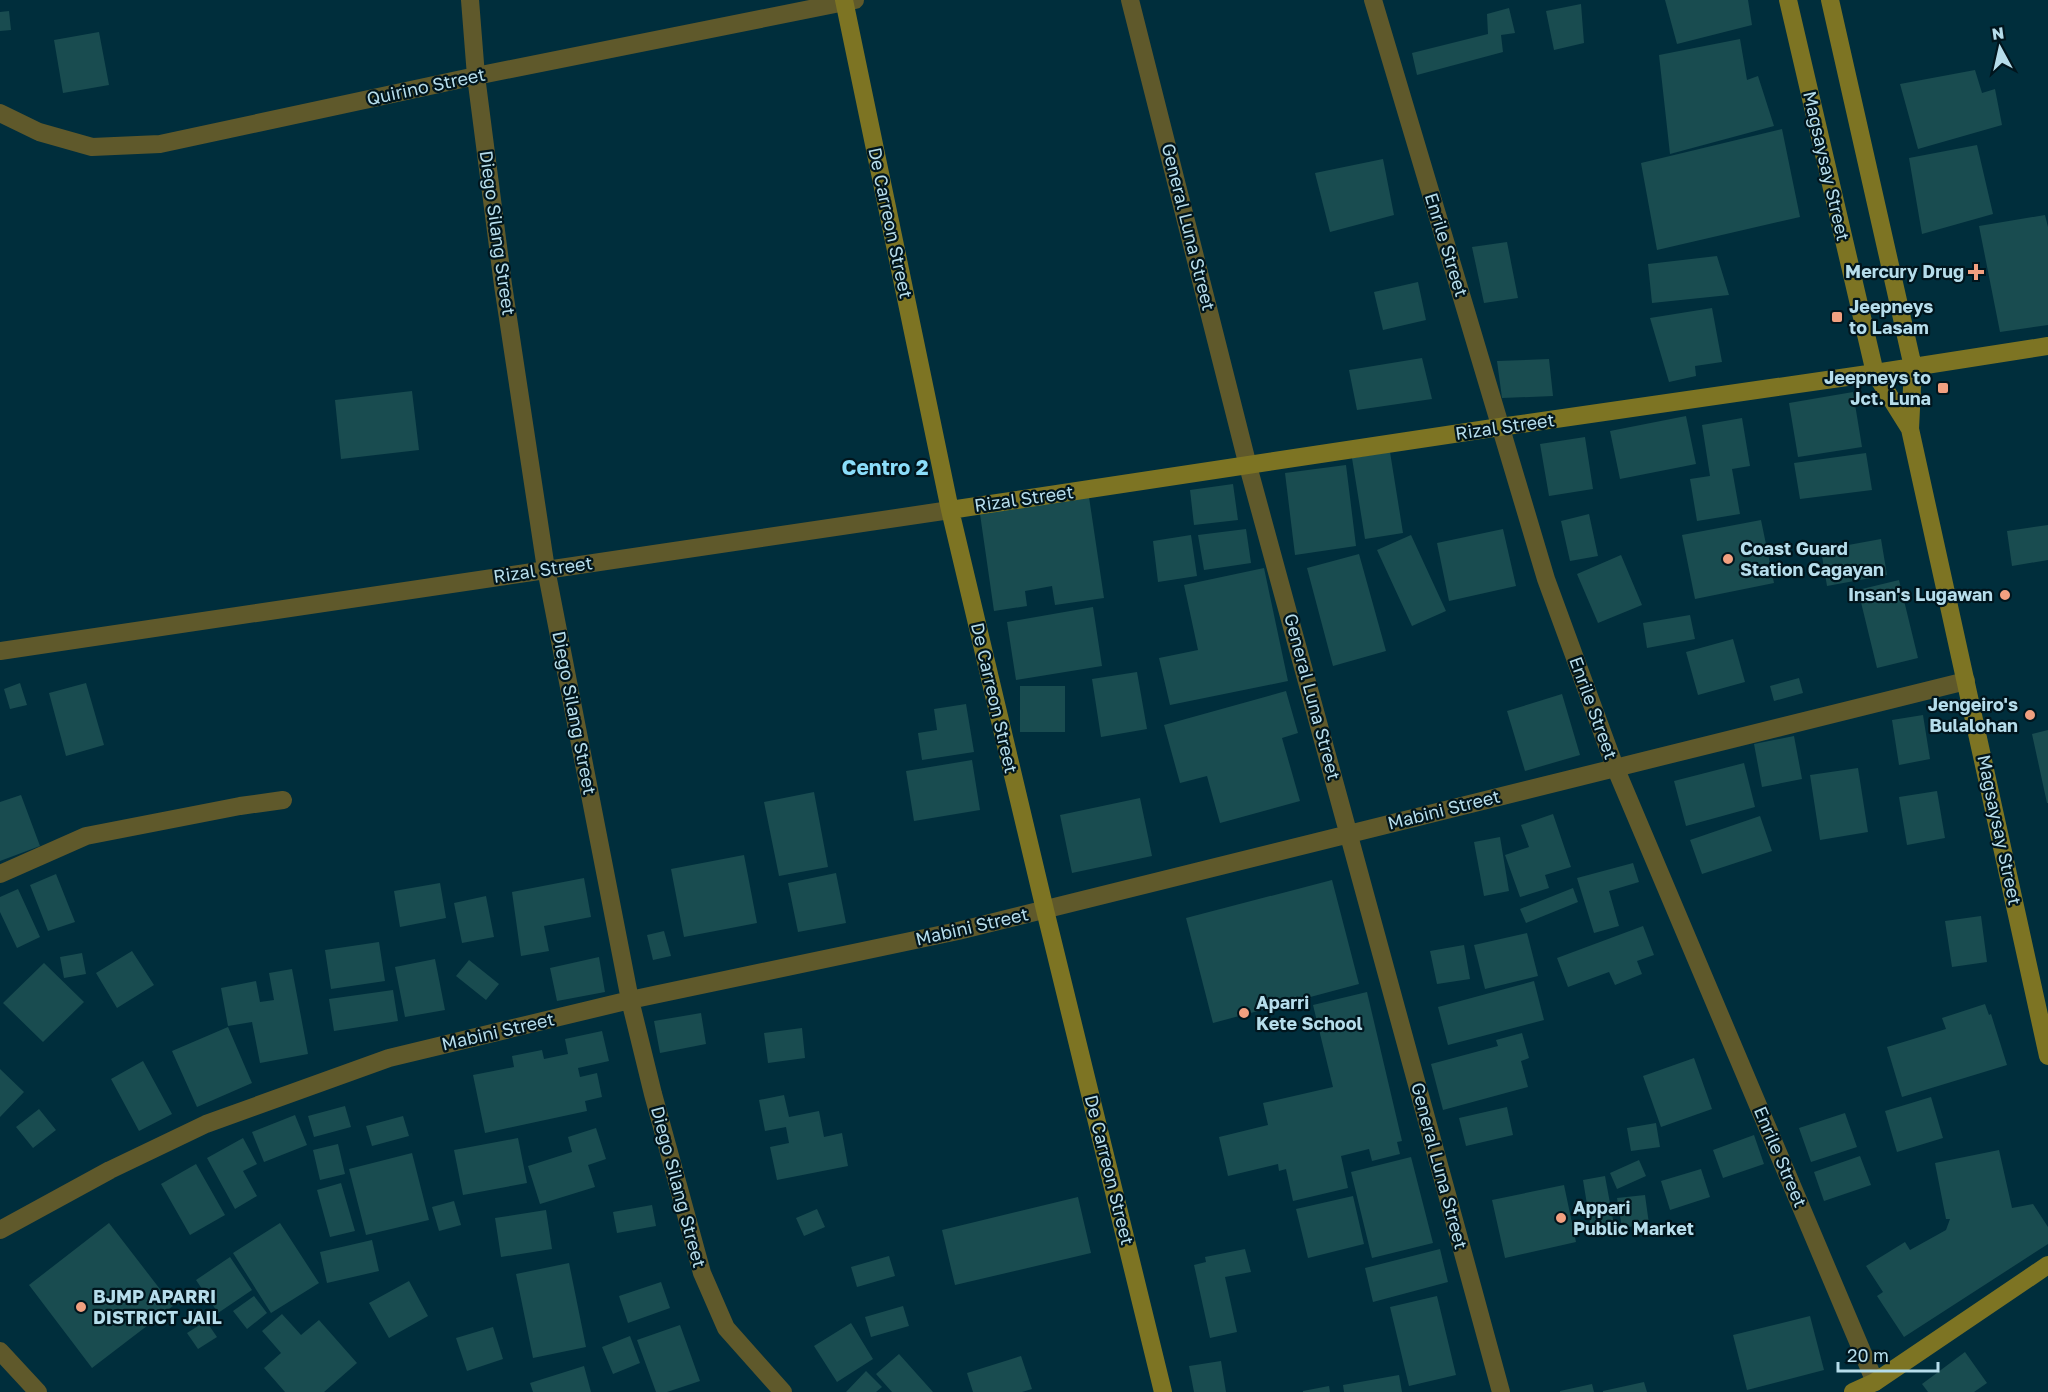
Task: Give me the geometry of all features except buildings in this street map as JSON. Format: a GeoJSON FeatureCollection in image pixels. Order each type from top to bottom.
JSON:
{"type":"FeatureCollection","features":[{"type":"Feature","properties":{"kind":"street","name":"Diego Silang Street"},"geometry":{"type":"LineString","coordinates":[[470,0],[476,76],[503,285],[546,569],[630,1000],[702,1273],[726,1328],[783,1392]]}},
{"type":"Feature","properties":{"kind":"street","name":"General Luna Street"},"geometry":{"type":"LineString","coordinates":[[1130,0],[1248,466],[1501,1392]]}},
{"type":"Feature","properties":{"kind":"street","name":"Enrile Street"},"geometry":{"type":"LineString","coordinates":[[1373,0],[1546,579],[1615,767],[1878,1387]]}},
{"type":"Feature","properties":{"kind":"street","name":"Magsaysay Street"},"geometry":{"type":"LineString","coordinates":[[1788,0],[1875,373],[1910,429]]}},
{"type":"Feature","properties":{"kind":"street","name":"Magsaysay Street"},"geometry":{"type":"LineString","coordinates":[[1830,0],[1913,367],[1910,429],[2048,1056]]}},
{"type":"Feature","properties":{"kind":"street","name":"Quirino Street"},"geometry":{"type":"LineString","coordinates":[[0,113],[39,132],[92,147],[160,144],[476,76],[848,1]]}},
{"type":"Feature","properties":{"kind":"street","name":"De Carreon Street"},"geometry":{"type":"LineString","coordinates":[[848,1],[950,510],[1163,1392]]}},
{"type":"Feature","properties":{"kind":"street","name":"Rizal Street"},"geometry":{"type":"LineString","coordinates":[[0,651],[2048,346]]}},
{"type":"Feature","properties":{"kind":"street","name":"Mabini Street"},"geometry":{"type":"LineString","coordinates":[[0,1230],[110,1170],[206,1125],[389,1058],[630,1000],[958,931],[1966,681]]}},
{"type":"Feature","properties":{"kind":"street"},"geometry":{"type":"LineString","coordinates":[[0,874],[86,836],[240,806],[284,800]]}},
{"type":"Feature","properties":{"kind":"street"},"geometry":{"type":"LineString","coordinates":[[1853,1392],[1878,1387],[2048,1265]]}},
{"type":"Feature","properties":{"kind":"street"},"geometry":{"type":"LineString","coordinates":[[0,1351],[38,1392]]}},
{"type":"Feature","properties":{"kind":"place","name":"Mercury Drug"},"geometry":{"type":"Point","coordinates":[1976,272]}},
{"type":"Feature","properties":{"kind":"place","name":"Jeepneys to Lasam"},"geometry":{"type":"Point","coordinates":[1837,317]}},
{"type":"Feature","properties":{"kind":"place","name":"Jeepneys to Jct. Luna"},"geometry":{"type":"Point","coordinates":[1943,388]}},
{"type":"Feature","properties":{"kind":"place","name":"Coast Guard Station Cagayan"},"geometry":{"type":"Point","coordinates":[1728,559]}},
{"type":"Feature","properties":{"kind":"place","name":"Insan's Lugawan"},"geometry":{"type":"Point","coordinates":[2005,595]}},
{"type":"Feature","properties":{"kind":"place","name":"Jengeiro's Bulalohan"},"geometry":{"type":"Point","coordinates":[2030,715]}},
{"type":"Feature","properties":{"kind":"place","name":"Aparri Kete School"},"geometry":{"type":"Point","coordinates":[1244,1013]}},
{"type":"Feature","properties":{"kind":"place","name":"Appari Public Market"},"geometry":{"type":"Point","coordinates":[1561,1218]}},
{"type":"Feature","properties":{"kind":"place","name":"BJMP APARRI DISTRICT JAIL"},"geometry":{"type":"Point","coordinates":[81,1307]}},
{"type":"Feature","properties":{"kind":"district","name":"Centro 2"},"geometry":{"type":"Point","coordinates":[885,468]}}]}
